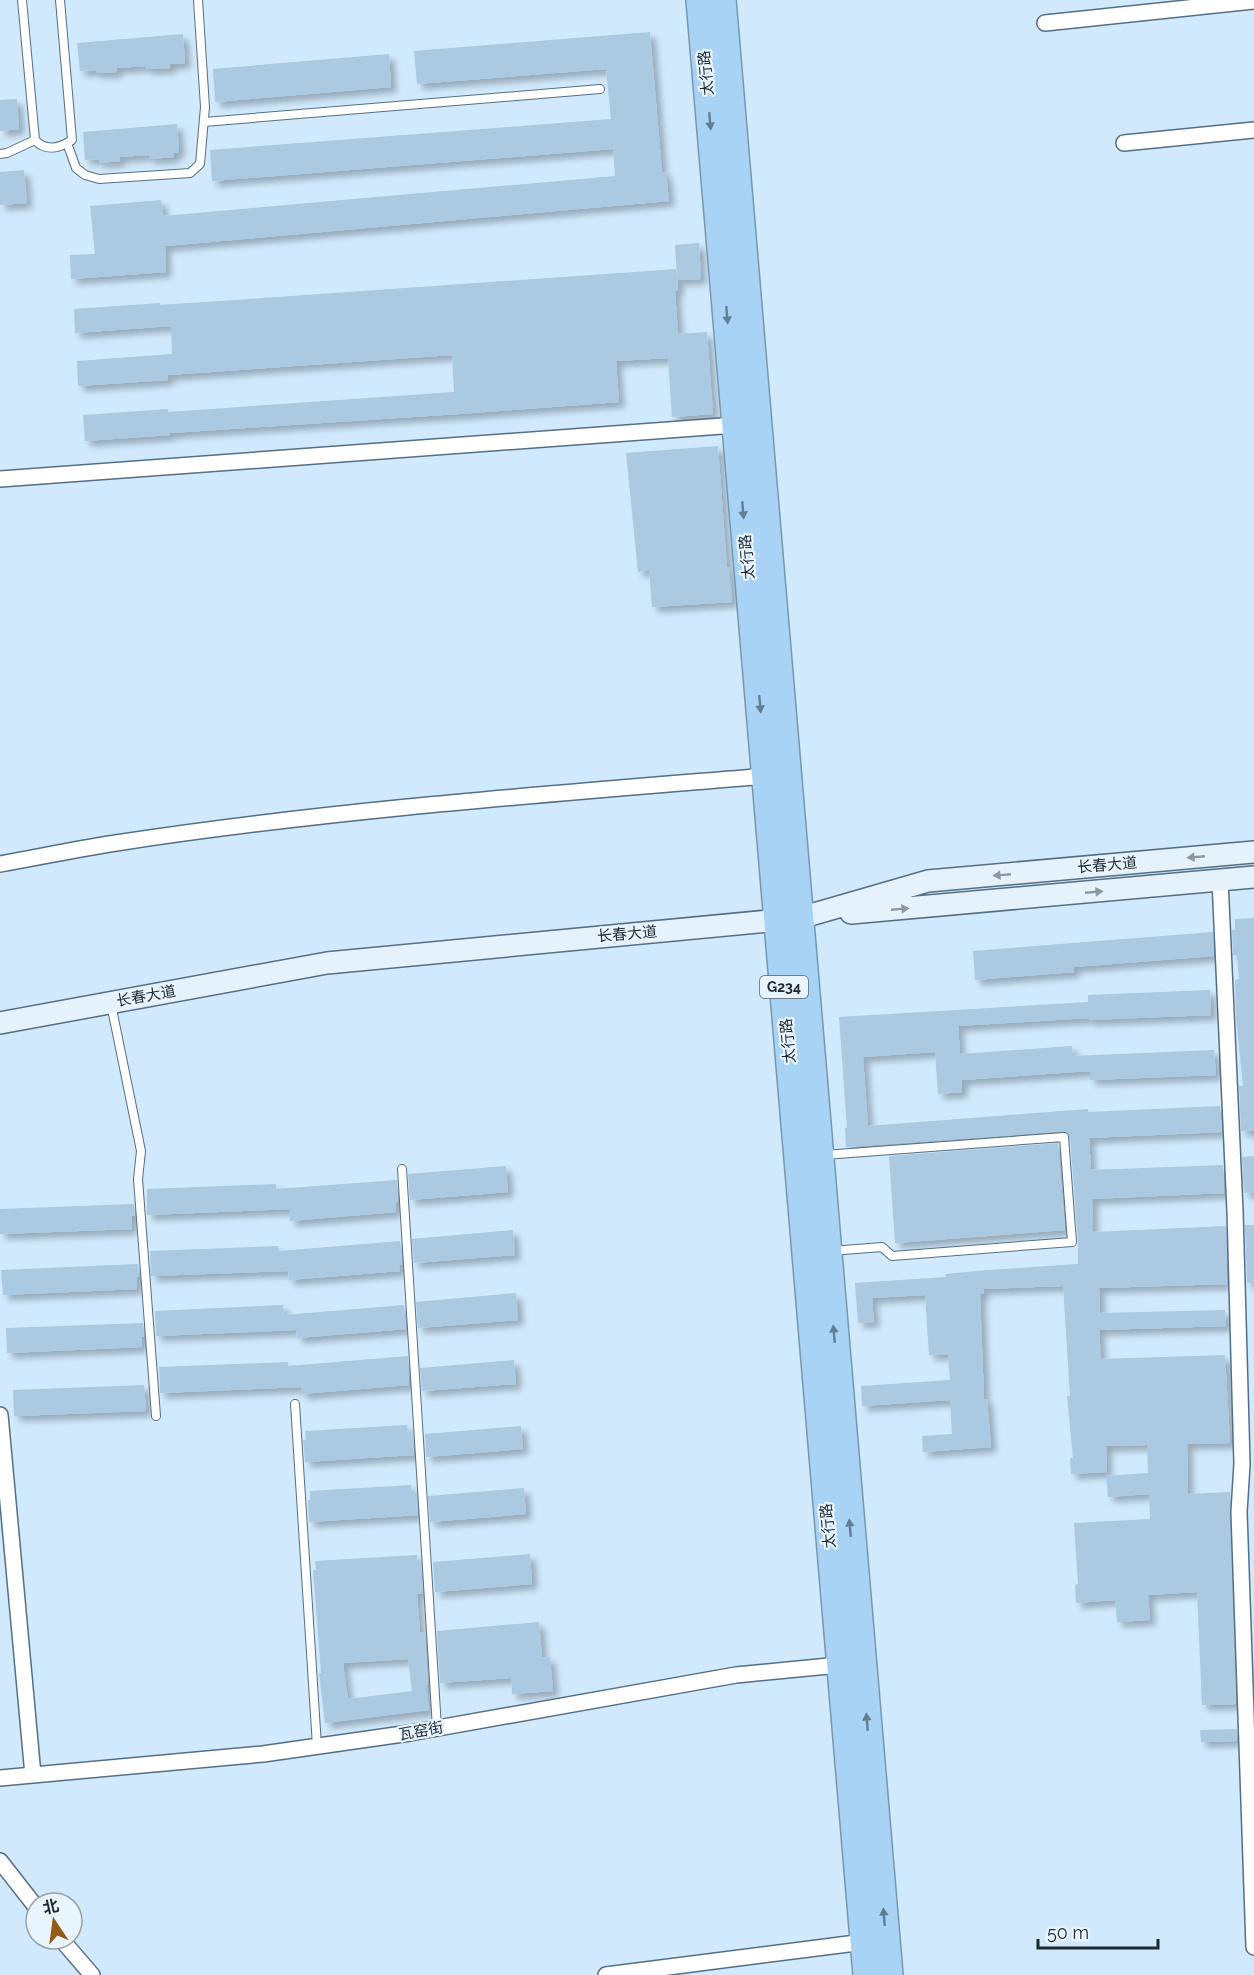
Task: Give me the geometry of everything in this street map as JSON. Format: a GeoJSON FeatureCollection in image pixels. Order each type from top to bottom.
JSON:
{"type":"FeatureCollection","features":[{"type":"Feature","properties":{"kind":"highway","name":"太行路"},"geometry":{"type":"LineString","coordinates":[[700,0],[766,776],[789,919],[820,1155],[889,1975]]}},
{"type":"Feature","properties":{"kind":"highway","name":"太行路"},"geometry":{"type":"LineString","coordinates":[[722,0],[789,919],[839,1665],[867,1975]]}},
{"type":"Feature","properties":{"kind":"main road","name":"长春大道"},"geometry":{"type":"LineString","coordinates":[[0,1023],[327,963],[789,919],[928,881],[1254,852]]}},
{"type":"Feature","properties":{"kind":"main road"},"geometry":{"type":"LineString","coordinates":[[789,919],[1254,877]]}},
{"type":"Feature","properties":{"kind":"street"},"geometry":{"type":"LineString","coordinates":[[1045,23],[1254,1]]}},
{"type":"Feature","properties":{"kind":"street"},"geometry":{"type":"LineString","coordinates":[[1124,143],[1254,130]]}},
{"type":"Feature","properties":{"kind":"street"},"geometry":{"type":"LineString","coordinates":[[0,479],[736,425]]}},
{"type":"Feature","properties":{"kind":"street"},"geometry":{"type":"LineString","coordinates":[[0,864],[115,843],[246,826],[486,800],[766,776]]}},
{"type":"Feature","properties":{"kind":"street"},"geometry":{"type":"LineString","coordinates":[[1220,880],[1235,1211],[1242,1464],[1247,1496],[1254,1947]]}},
{"type":"Feature","properties":{"kind":"street"},"geometry":{"type":"LineString","coordinates":[[0,1415],[33,1775]]}},
{"type":"Feature","properties":{"kind":"street","name":"瓦窑街"},"geometry":{"type":"LineString","coordinates":[[0,1778],[263,1754],[437,1728],[736,1675],[839,1665]]}},
{"type":"Feature","properties":{"kind":"street"},"geometry":{"type":"LineString","coordinates":[[0,1861],[24,1892]]}},
{"type":"Feature","properties":{"kind":"street"},"geometry":{"type":"LineString","coordinates":[[606,1975],[864,1942]]}},
{"type":"Feature","properties":{"kind":"street"},"geometry":{"type":"LineString","coordinates":[[71,1951],[92,1975]]}},
{"type":"Feature","properties":{"kind":"lane"},"geometry":{"type":"LineString","coordinates":[[22,0],[35,140],[39,145],[50,148],[61,147],[72,140],[60,0]]}},
{"type":"Feature","properties":{"kind":"lane"},"geometry":{"type":"LineString","coordinates":[[67,143],[76,168],[85,175],[99,179],[190,173],[200,164],[206,107],[198,0]]}},
{"type":"Feature","properties":{"kind":"lane"},"geometry":{"type":"LineString","coordinates":[[204,122],[600,88]]}},
{"type":"Feature","properties":{"kind":"lane"},"geometry":{"type":"LineString","coordinates":[[0,154],[35,140]]}},
{"type":"Feature","properties":{"kind":"lane"},"geometry":{"type":"LineString","coordinates":[[111,1003],[141,1151],[138,1179],[156,1416]]}},
{"type":"Feature","properties":{"kind":"lane"},"geometry":{"type":"LineString","coordinates":[[820,1155],[1064,1137],[1072,1242],[892,1256],[882,1247],[827,1251]]}},
{"type":"Feature","properties":{"kind":"lane"},"geometry":{"type":"LineString","coordinates":[[402,1169],[437,1728]]}},
{"type":"Feature","properties":{"kind":"lane"},"geometry":{"type":"LineString","coordinates":[[295,1404],[317,1746]]}},
{"type":"Feature","properties":{"kind":"building"},"geometry":{"type":"Polygon","coordinates":[[[650,32],[662,172],[666,172],[669,201],[165,246],[166,272],[71,279],[70,255],[95,254],[90,206],[161,200],[163,216],[615,176],[613,149],[212,181],[210,150],[611,119],[606,69],[417,84],[414,51],[650,32]]]}},
{"type":"Feature","properties":{"kind":"building"},"geometry":{"type":"Polygon","coordinates":[[[183,34],[185,63],[170,64],[170,68],[147,69],[146,66],[117,68],[117,72],[80,71],[77,43],[183,34]]]}},
{"type":"Feature","properties":{"kind":"building"},"geometry":{"type":"Polygon","coordinates":[[[389,54],[391,87],[215,102],[213,69],[389,54]]]}},
{"type":"Feature","properties":{"kind":"building"},"geometry":{"type":"Polygon","coordinates":[[[17,99],[19,129],[0,131],[0,100],[17,99]]]}},
{"type":"Feature","properties":{"kind":"building"},"geometry":{"type":"Polygon","coordinates":[[[177,124],[179,152],[174,153],[174,157],[150,159],[149,155],[120,157],[120,161],[100,163],[99,159],[85,160],[83,132],[177,124]]]}},
{"type":"Feature","properties":{"kind":"building"},"geometry":{"type":"Polygon","coordinates":[[[24,170],[27,203],[0,205],[0,172],[24,170]]]}},
{"type":"Feature","properties":{"kind":"building"},"geometry":{"type":"Polygon","coordinates":[[[699,243],[701,279],[677,280],[675,245],[699,243]]]}},
{"type":"Feature","properties":{"kind":"building"},"geometry":{"type":"Polygon","coordinates":[[[677,269],[678,291],[675,291],[678,334],[707,332],[713,414],[672,417],[668,358],[616,361],[619,402],[85,441],[83,415],[168,409],[168,412],[454,392],[452,355],[168,375],[168,380],[78,386],[77,361],[172,354],[171,326],[75,333],[74,309],[677,269]]]}},
{"type":"Feature","properties":{"kind":"building"},"geometry":{"type":"Polygon","coordinates":[[[718,446],[727,568],[729,567],[732,602],[652,607],[649,570],[638,572],[626,453],[718,446]]]}},
{"type":"Feature","properties":{"kind":"building"},"geometry":{"type":"Polygon","coordinates":[[[1254,918],[1254,1131],[1241,1131],[1239,1086],[1243,1086],[1236,1018],[1235,980],[1239,979],[1237,955],[1233,955],[1232,930],[1235,930],[1235,919],[1254,918]]]}},
{"type":"Feature","properties":{"kind":"building"},"geometry":{"type":"Polygon","coordinates":[[[1213,932],[1214,956],[1074,967],[1074,972],[975,980],[973,951],[1213,932]]]}},
{"type":"Feature","properties":{"kind":"building"},"geometry":{"type":"Polygon","coordinates":[[[1210,990],[1211,1015],[1089,1020],[1089,1018],[958,1026],[960,1054],[1072,1046],[1073,1056],[1214,1050],[1216,1075],[1090,1080],[1090,1071],[962,1080],[962,1092],[938,1094],[935,1052],[863,1057],[868,1126],[1088,1109],[1088,1112],[1220,1106],[1222,1132],[1089,1138],[1091,1170],[1223,1165],[1224,1193],[1092,1199],[1093,1232],[1226,1226],[1227,1284],[1099,1288],[1100,1313],[1225,1310],[1226,1326],[1099,1330],[1101,1359],[1225,1355],[1230,1443],[1187,1444],[1188,1494],[1230,1492],[1236,1704],[1202,1705],[1197,1592],[1148,1595],[1150,1620],[1117,1622],[1115,1600],[1076,1603],[1075,1585],[1078,1584],[1074,1523],[1150,1519],[1149,1494],[1108,1497],[1106,1476],[1148,1473],[1147,1445],[1106,1446],[1107,1472],[1071,1474],[1070,1458],[1073,1458],[1067,1396],[1070,1396],[1063,1286],[983,1289],[984,1294],[980,1294],[984,1399],[987,1399],[991,1447],[923,1452],[922,1436],[952,1434],[950,1400],[862,1406],[861,1386],[950,1380],[948,1354],[929,1355],[925,1295],[872,1298],[874,1322],[858,1323],[855,1283],[1078,1264],[1078,1242],[1070,1137],[1066,1131],[846,1147],[845,1128],[847,1128],[839,1017],[1088,1002],[1088,995],[1210,990]]]}},
{"type":"Feature","properties":{"kind":"building"},"geometry":{"type":"Polygon","coordinates":[[[1058,1143],[1065,1230],[895,1243],[889,1156],[1058,1143]]]}},
{"type":"Feature","properties":{"kind":"building"},"geometry":{"type":"Polygon","coordinates":[[[1254,1156],[1254,1192],[1244,1193],[1242,1157],[1254,1156]]]}},
{"type":"Feature","properties":{"kind":"building"},"geometry":{"type":"Polygon","coordinates":[[[506,1166],[508,1192],[410,1200],[408,1174],[506,1166]]]}},
{"type":"Feature","properties":{"kind":"building"},"geometry":{"type":"Polygon","coordinates":[[[397,1180],[396,1212],[290,1221],[290,1209],[147,1215],[147,1189],[276,1184],[276,1189],[397,1180]]]}},
{"type":"Feature","properties":{"kind":"building"},"geometry":{"type":"Polygon","coordinates":[[[134,1204],[135,1216],[132,1216],[132,1229],[0,1234],[0,1209],[134,1204]]]}},
{"type":"Feature","properties":{"kind":"building"},"geometry":{"type":"Polygon","coordinates":[[[1245,1225],[1254,1225],[1254,1283],[1247,1283],[1245,1225]]]}},
{"type":"Feature","properties":{"kind":"building"},"geometry":{"type":"Polygon","coordinates":[[[513,1230],[515,1255],[414,1263],[412,1239],[513,1230]]]}},
{"type":"Feature","properties":{"kind":"building"},"geometry":{"type":"Polygon","coordinates":[[[400,1241],[402,1264],[399,1265],[400,1271],[289,1280],[288,1271],[151,1276],[150,1251],[278,1246],[279,1251],[400,1241]]]}},
{"type":"Feature","properties":{"kind":"building"},"geometry":{"type":"Polygon","coordinates":[[[138,1264],[137,1289],[3,1295],[1,1270],[138,1264]]]}},
{"type":"Feature","properties":{"kind":"building"},"geometry":{"type":"Polygon","coordinates":[[[516,1293],[518,1320],[418,1328],[416,1302],[516,1293]]]}},
{"type":"Feature","properties":{"kind":"building"},"geometry":{"type":"Polygon","coordinates":[[[283,1305],[284,1315],[404,1305],[406,1329],[297,1338],[296,1330],[156,1336],[155,1311],[283,1305]]]}},
{"type":"Feature","properties":{"kind":"building"},"geometry":{"type":"Polygon","coordinates":[[[143,1323],[142,1347],[7,1353],[6,1328],[143,1323]]]}},
{"type":"Feature","properties":{"kind":"building"},"geometry":{"type":"Polygon","coordinates":[[[408,1356],[409,1385],[301,1394],[301,1387],[160,1393],[159,1367],[288,1362],[288,1366],[408,1356]]]}},
{"type":"Feature","properties":{"kind":"building"},"geometry":{"type":"Polygon","coordinates":[[[514,1360],[516,1384],[422,1391],[420,1368],[514,1360]]]}},
{"type":"Feature","properties":{"kind":"building"},"geometry":{"type":"Polygon","coordinates":[[[144,1385],[146,1411],[14,1416],[13,1390],[144,1385]]]}},
{"type":"Feature","properties":{"kind":"building"},"geometry":{"type":"Polygon","coordinates":[[[407,1425],[408,1433],[413,1435],[414,1455],[305,1462],[303,1440],[306,1440],[305,1431],[407,1425]]]}},
{"type":"Feature","properties":{"kind":"building"},"geometry":{"type":"Polygon","coordinates":[[[521,1426],[523,1449],[426,1457],[425,1434],[521,1426]]]}},
{"type":"Feature","properties":{"kind":"building"},"geometry":{"type":"Polygon","coordinates":[[[411,1485],[412,1493],[417,1497],[418,1515],[309,1522],[310,1491],[411,1485]]]}},
{"type":"Feature","properties":{"kind":"building"},"geometry":{"type":"Polygon","coordinates":[[[524,1488],[526,1514],[430,1522],[428,1496],[524,1488]]]}},
{"type":"Feature","properties":{"kind":"building"},"geometry":{"type":"Polygon","coordinates":[[[530,1554],[532,1584],[435,1592],[433,1562],[530,1554]]]}},
{"type":"Feature","properties":{"kind":"building"},"geometry":{"type":"Polygon","coordinates":[[[417,1555],[417,1564],[421,1563],[423,1593],[417,1594],[420,1632],[425,1632],[429,1710],[325,1723],[319,1673],[321,1673],[313,1570],[316,1570],[315,1561],[417,1555]],[[408,1659],[343,1663],[348,1699],[412,1691],[408,1659]]]}},
{"type":"Feature","properties":{"kind":"building"},"geometry":{"type":"Polygon","coordinates":[[[539,1622],[542,1658],[550,1657],[553,1691],[512,1694],[511,1678],[440,1683],[437,1631],[539,1622]]]}},
{"type":"Feature","properties":{"kind":"building"},"geometry":{"type":"Polygon","coordinates":[[[1237,1729],[1237,1741],[1201,1742],[1200,1730],[1237,1729]]]}}]}
